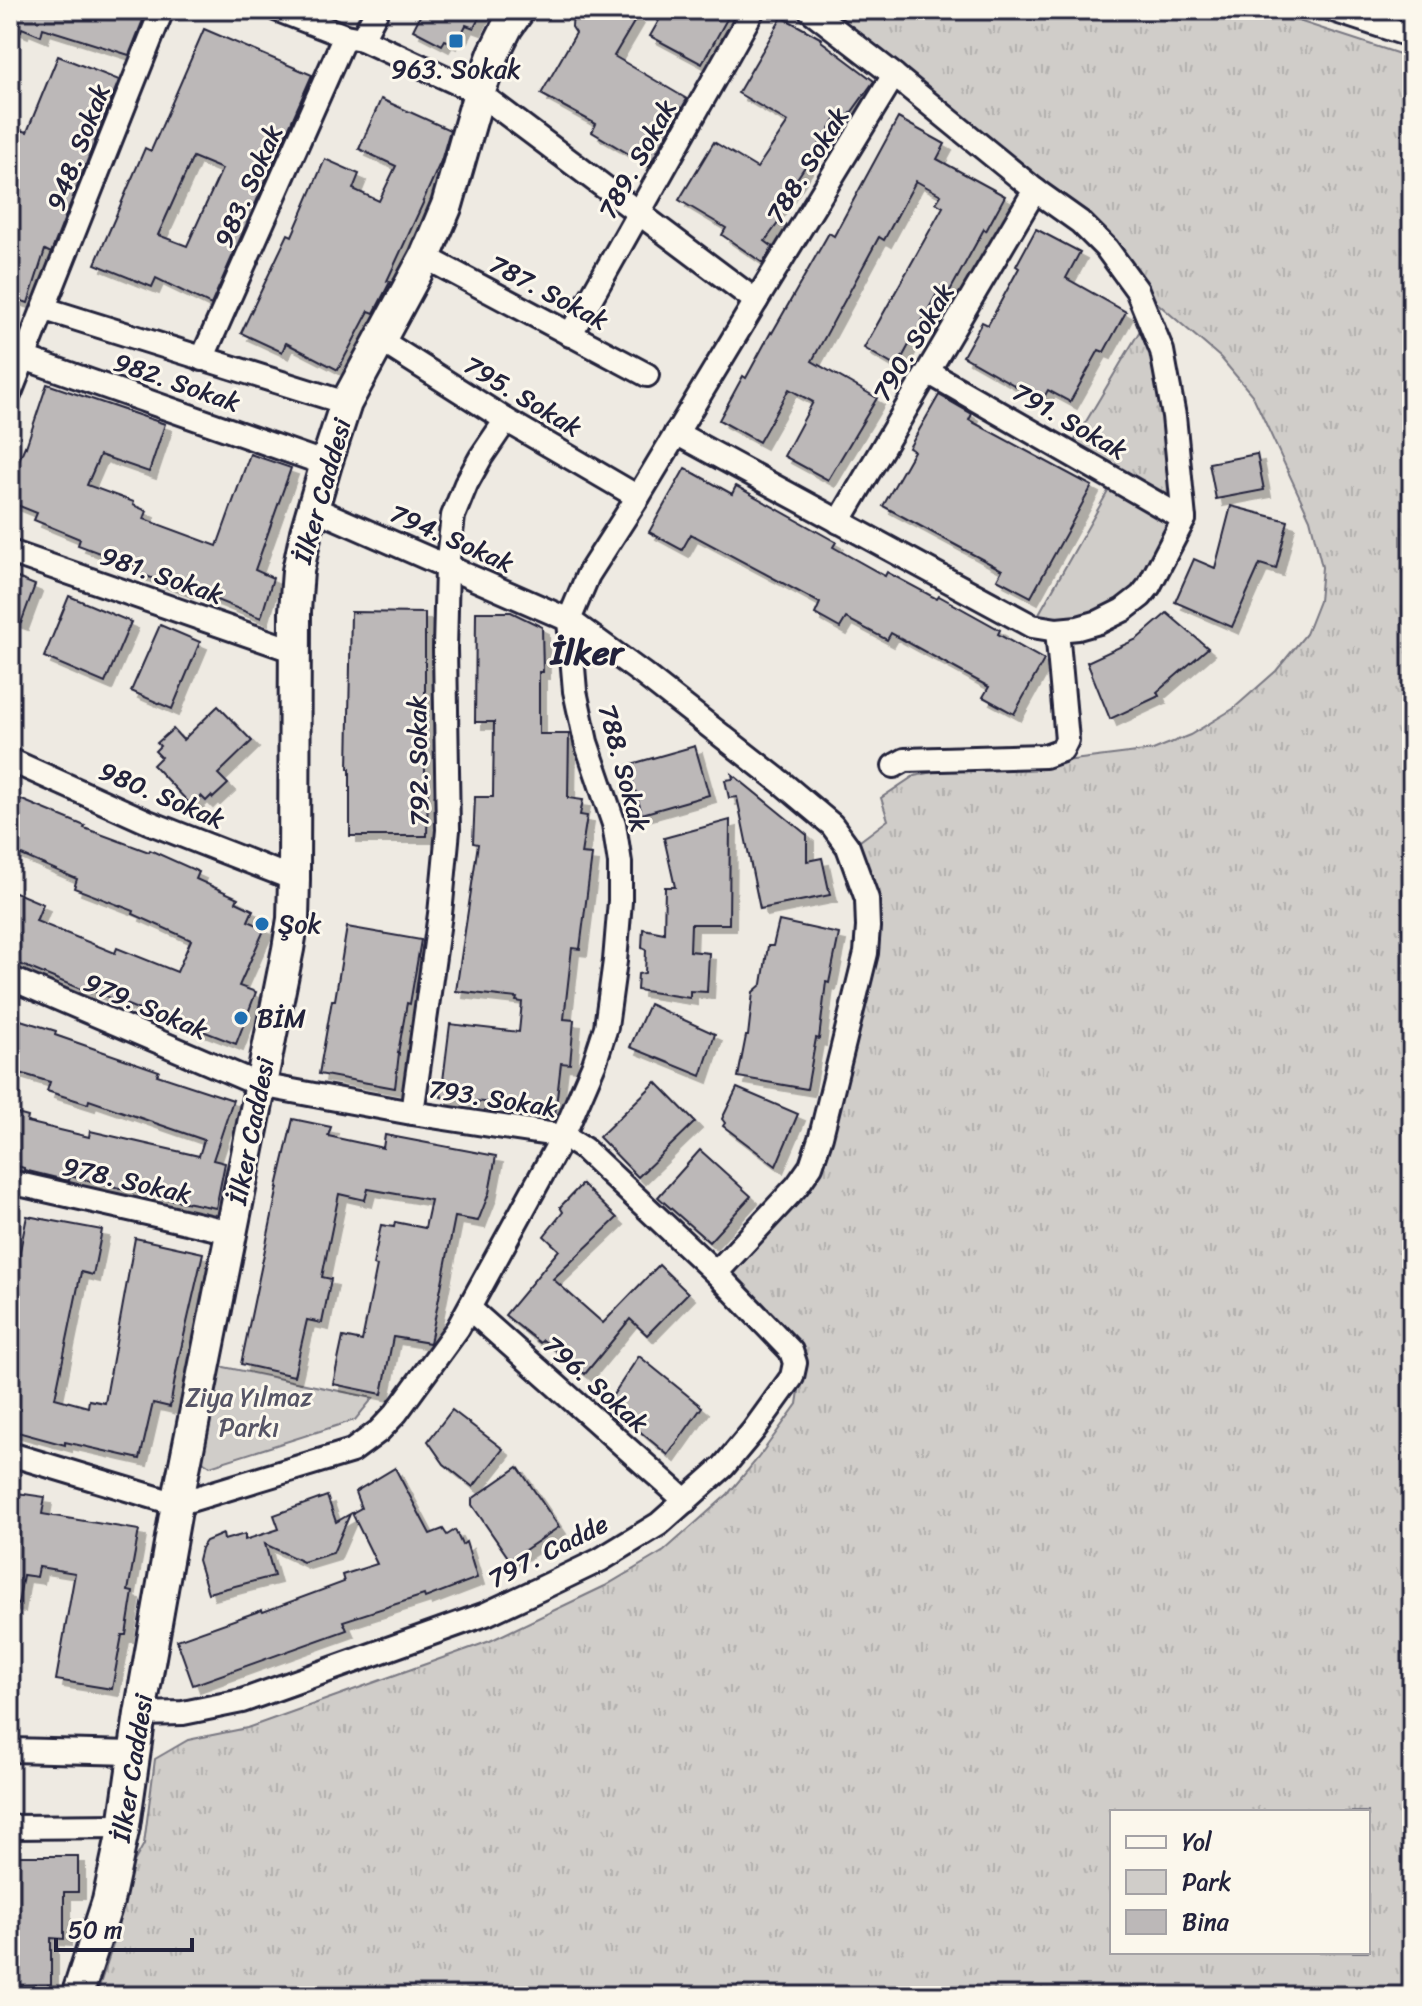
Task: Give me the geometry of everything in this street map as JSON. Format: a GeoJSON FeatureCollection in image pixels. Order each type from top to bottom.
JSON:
{"type":"FeatureCollection","features":[{"type":"Feature","properties":{"kind":"main road","name":"İlker Caddesi"},"geometry":{"type":"LineString","coordinates":[[77,1996],[108,1901],[124,1826],[140,1714],[177,1504],[293,919],[298,571],[313,508],[346,403],[425,257],[447,205],[479,93],[494,53],[519,10]]}},
{"type":"Feature","properties":{"kind":"street","name":"948. Sokak"},"geometry":{"type":"LineString","coordinates":[[10,393],[17,356],[45,309],[162,10]]}},
{"type":"Feature","properties":{"kind":"street"},"geometry":{"type":"LineString","coordinates":[[278,10],[354,38],[479,93],[756,301]]}},
{"type":"Feature","properties":{"kind":"street","name":"983. Sokak"},"geometry":{"type":"LineString","coordinates":[[202,359],[354,38],[377,10]]}},
{"type":"Feature","properties":{"kind":"street","name":"789. Sokak"},"geometry":{"type":"LineString","coordinates":[[570,335],[753,10]]}},
{"type":"Feature","properties":{"kind":"street"},"geometry":{"type":"LineString","coordinates":[[676,433],[1032,626],[1057,630],[1078,628],[1123,610],[1149,586],[1184,519],[1174,416],[1162,351],[1137,290],[1107,249],[1080,222],[1035,190],[810,10]]}},
{"type":"Feature","properties":{"kind":"street"},"geometry":{"type":"LineString","coordinates":[[1333,10],[1412,36]]}},
{"type":"Feature","properties":{"kind":"street","name":"788. Sokak"},"geometry":{"type":"LineString","coordinates":[[177,1504],[352,1451],[379,1431],[396,1413],[470,1309],[563,1136],[594,1064],[606,1027],[620,901],[620,863],[614,824],[586,742],[575,691],[569,620],[588,575],[894,75]]}},
{"type":"Feature","properties":{"kind":"street","name":"790. Sokak"},"geometry":{"type":"LineString","coordinates":[[839,522],[1035,190]]}},
{"type":"Feature","properties":{"kind":"street","name":"787. Sokak"},"geometry":{"type":"LineString","coordinates":[[425,257],[647,375]]}},
{"type":"Feature","properties":{"kind":"street","name":"982. Sokak"},"geometry":{"type":"LineString","coordinates":[[45,309],[346,403]]}},
{"type":"Feature","properties":{"kind":"street","name":"795. Sokak"},"geometry":{"type":"LineString","coordinates":[[380,340],[506,420],[638,497]]}},
{"type":"Feature","properties":{"kind":"street","name":"982. Sokak"},"geometry":{"type":"LineString","coordinates":[[17,356],[326,464]]}},
{"type":"Feature","properties":{"kind":"street","name":"791. Sokak"},"geometry":{"type":"LineString","coordinates":[[928,372],[1184,519]]}},
{"type":"Feature","properties":{"kind":"street","name":"792. Sokak"},"geometry":{"type":"LineString","coordinates":[[412,1113],[440,914],[448,830],[445,722],[447,567],[453,516],[466,484],[506,420]]}},
{"type":"Feature","properties":{"kind":"street","name":"794. Sokak"},"geometry":{"type":"LineString","coordinates":[[313,508],[569,620],[782,783],[832,825],[848,847],[867,899],[866,953],[821,1136],[811,1166],[797,1186],[716,1273]]}},
{"type":"Feature","properties":{"kind":"street","name":"981. Sokak"},"geometry":{"type":"LineString","coordinates":[[10,552],[295,651]]}},
{"type":"Feature","properties":{"kind":"street"},"geometry":{"type":"LineString","coordinates":[[894,766],[905,760],[1045,756],[1062,750],[1067,740],[1057,630]]}},
{"type":"Feature","properties":{"kind":"street","name":"980. Sokak"},"geometry":{"type":"LineString","coordinates":[[10,760],[148,822],[294,879]]}},
{"type":"Feature","properties":{"kind":"street","name":"979. Sokak"},"geometry":{"type":"LineString","coordinates":[[10,978],[260,1085]]}},
{"type":"Feature","properties":{"kind":"street","name":"793. Sokak"},"geometry":{"type":"LineString","coordinates":[[260,1085],[563,1136],[584,1149],[716,1273]]}},
{"type":"Feature","properties":{"kind":"street","name":"978. Sokak"},"geometry":{"type":"LineString","coordinates":[[10,1182],[231,1232]]}},
{"type":"Feature","properties":{"kind":"street","name":"797. Cadde"},"geometry":{"type":"LineString","coordinates":[[140,1714],[183,1713],[242,1701],[486,1614],[600,1560],[659,1524],[723,1467],[792,1377],[795,1363],[791,1351],[716,1273]]}},
{"type":"Feature","properties":{"kind":"street","name":"796. Sokak"},"geometry":{"type":"LineString","coordinates":[[470,1309],[686,1501]]}},
{"type":"Feature","properties":{"kind":"street"},"geometry":{"type":"LineString","coordinates":[[10,1454],[177,1504]]}},
{"type":"Feature","properties":{"kind":"street"},"geometry":{"type":"LineString","coordinates":[[10,1750],[134,1753]]}},
{"type":"Feature","properties":{"kind":"street"},"geometry":{"type":"LineString","coordinates":[[10,1827],[124,1826]]}},
{"type":"Feature","properties":{"kind":"green space"},"geometry":{"type":"Polygon","coordinates":[[[817,10],[1265,10],[1412,58],[1412,1996],[96,1996],[116,1936],[130,1869],[144,1844],[155,1759],[188,1740],[247,1728],[490,1641],[605,1586],[664,1551],[728,1494],[758,1458],[797,1404],[802,1371],[722,1285],[780,1220],[817,1167],[871,954],[856,844],[888,820],[881,798],[914,776],[948,769],[1065,761],[1153,750],[1190,735],[1233,709],[1276,671],[1306,634],[1319,601],[1322,567],[1310,519],[1253,396],[1221,358],[817,10]]]}},
{"type":"Feature","properties":{"kind":"green space"},"geometry":{"type":"Polygon","coordinates":[[[1148,317],[1184,519],[1068,452],[1148,317]]]}},
{"type":"Feature","properties":{"kind":"green space"},"geometry":{"type":"Polygon","coordinates":[[[1115,479],[1184,519],[1123,610],[1032,626],[1115,479]]]}},
{"type":"Feature","properties":{"kind":"green space","name":"Ziya Yılmaz Parkı"},"geometry":{"type":"Polygon","coordinates":[[[219,1366],[373,1398],[355,1420],[210,1466],[199,1453],[219,1366]]]}},
{"type":"Feature","properties":{"kind":"building"},"geometry":{"type":"Polygon","coordinates":[[[10,10],[147,10],[129,55],[43,28],[41,36],[22,28],[21,31],[10,26],[10,10]]]}},
{"type":"Feature","properties":{"kind":"building"},"geometry":{"type":"Polygon","coordinates":[[[423,10],[483,10],[474,28],[466,25],[461,35],[455,32],[450,42],[445,40],[442,45],[413,30],[423,10]]]}},
{"type":"Feature","properties":{"kind":"building"},"geometry":{"type":"Polygon","coordinates":[[[573,10],[628,10],[637,17],[614,56],[687,99],[649,166],[592,132],[596,124],[541,94],[576,33],[572,27],[573,10]]]}},
{"type":"Feature","properties":{"kind":"building"},"geometry":{"type":"Polygon","coordinates":[[[665,10],[732,10],[702,64],[650,36],[665,10]]]}},
{"type":"Feature","properties":{"kind":"building"},"geometry":{"type":"Polygon","coordinates":[[[782,17],[822,39],[874,81],[843,124],[836,119],[774,214],[781,219],[765,241],[773,247],[763,263],[722,235],[726,228],[679,200],[714,142],[757,168],[788,122],[738,93],[782,17]]]}},
{"type":"Feature","properties":{"kind":"building"},"geometry":{"type":"Polygon","coordinates":[[[204,29],[312,75],[211,305],[156,278],[152,287],[95,264],[145,148],[151,151],[204,29]],[[193,157],[158,235],[187,246],[222,169],[193,157]]]}},
{"type":"Feature","properties":{"kind":"building"},"geometry":{"type":"Polygon","coordinates":[[[58,56],[119,80],[51,253],[45,250],[28,303],[10,297],[10,157],[21,130],[27,132],[58,56]]]}},
{"type":"Feature","properties":{"kind":"building"},"geometry":{"type":"Polygon","coordinates":[[[381,99],[450,130],[441,161],[387,281],[390,282],[374,313],[369,311],[338,370],[286,343],[282,352],[241,333],[288,234],[292,236],[325,159],[359,174],[353,189],[379,201],[396,166],[359,149],[381,99]]]}},
{"type":"Feature","properties":{"kind":"building"},"geometry":{"type":"Polygon","coordinates":[[[898,118],[945,144],[937,159],[1005,196],[950,291],[941,286],[897,367],[864,348],[943,207],[936,203],[941,195],[916,181],[884,240],[879,237],[812,361],[877,398],[828,480],[784,456],[813,402],[789,389],[759,442],[719,420],[829,233],[834,236],[898,118]]]}},
{"type":"Feature","properties":{"kind":"building"},"geometry":{"type":"Polygon","coordinates":[[[1036,229],[1080,252],[1066,278],[1126,312],[1104,352],[1099,350],[1070,402],[1048,390],[1042,401],[963,356],[982,322],[988,325],[1036,229]]]}},
{"type":"Feature","properties":{"kind":"building"},"geometry":{"type":"Polygon","coordinates":[[[47,384],[165,424],[149,472],[100,455],[87,485],[134,502],[133,505],[147,511],[144,519],[217,546],[250,454],[291,468],[255,570],[273,578],[261,618],[187,588],[186,591],[138,573],[140,568],[78,545],[80,539],[34,520],[37,513],[12,503],[15,496],[10,494],[10,481],[26,447],[47,384]]]}},
{"type":"Feature","properties":{"kind":"building"},"geometry":{"type":"Polygon","coordinates":[[[939,395],[972,414],[969,420],[1092,486],[1031,597],[997,579],[1002,570],[883,506],[914,451],[909,448],[939,395]]]}},
{"type":"Feature","properties":{"kind":"building"},"geometry":{"type":"Polygon","coordinates":[[[1257,454],[1264,490],[1216,499],[1209,463],[1257,454]]]}},
{"type":"Feature","properties":{"kind":"building"},"geometry":{"type":"Polygon","coordinates":[[[685,468],[732,494],[736,486],[836,542],[833,547],[885,576],[887,572],[937,599],[939,596],[1000,630],[998,634],[1044,660],[1014,714],[983,697],[989,687],[891,633],[887,640],[846,618],[840,628],[815,614],[820,603],[691,534],[682,550],[649,532],[685,468]]]}},
{"type":"Feature","properties":{"kind":"building"},"geometry":{"type":"Polygon","coordinates":[[[1231,506],[1288,521],[1276,569],[1260,564],[1232,627],[1175,602],[1194,559],[1215,568],[1231,506]]]}},
{"type":"Feature","properties":{"kind":"building"},"geometry":{"type":"Polygon","coordinates":[[[10,575],[35,585],[21,623],[10,619],[10,575]]]}},
{"type":"Feature","properties":{"kind":"building"},"geometry":{"type":"Polygon","coordinates":[[[69,596],[131,622],[105,683],[44,657],[69,596]]]}},
{"type":"Feature","properties":{"kind":"building"},"geometry":{"type":"Polygon","coordinates":[[[351,612],[425,613],[427,836],[350,836],[351,612]]]}},
{"type":"Feature","properties":{"kind":"building"},"geometry":{"type":"Polygon","coordinates":[[[476,612],[511,612],[542,627],[539,734],[569,734],[568,798],[583,800],[580,815],[587,816],[581,854],[592,855],[580,949],[572,948],[564,1019],[574,1020],[570,1064],[561,1063],[555,1115],[501,1109],[502,1104],[441,1097],[450,1024],[519,1032],[522,1002],[516,1001],[517,998],[456,991],[478,844],[473,843],[475,797],[493,797],[494,722],[475,722],[476,612]]]}},
{"type":"Feature","properties":{"kind":"building"},"geometry":{"type":"Polygon","coordinates":[[[1167,613],[1208,648],[1157,692],[1159,696],[1110,719],[1087,662],[1137,639],[1167,613]]]}},
{"type":"Feature","properties":{"kind":"building"},"geometry":{"type":"Polygon","coordinates":[[[160,625],[200,642],[172,709],[131,691],[160,625]]]}},
{"type":"Feature","properties":{"kind":"building"},"geometry":{"type":"Polygon","coordinates":[[[218,706],[252,741],[218,774],[228,784],[213,798],[211,796],[206,801],[201,796],[191,805],[153,765],[161,757],[155,751],[160,746],[157,743],[173,729],[183,740],[218,706]]]}},
{"type":"Feature","properties":{"kind":"building"},"geometry":{"type":"Polygon","coordinates":[[[695,746],[709,795],[642,814],[628,765],[695,746]]]}},
{"type":"Feature","properties":{"kind":"building"},"geometry":{"type":"Polygon","coordinates":[[[732,774],[807,835],[807,861],[822,858],[830,895],[760,909],[737,797],[729,798],[725,780],[733,779],[732,774]]]}},
{"type":"Feature","properties":{"kind":"building"},"geometry":{"type":"Polygon","coordinates":[[[10,795],[84,828],[150,850],[199,872],[196,879],[238,898],[236,902],[253,910],[248,921],[265,928],[239,986],[256,992],[236,1044],[154,1012],[152,1015],[91,990],[90,993],[10,960],[10,890],[43,904],[36,921],[115,953],[117,948],[177,972],[191,940],[133,914],[134,911],[74,888],[77,879],[10,850],[10,795]]]}},
{"type":"Feature","properties":{"kind":"building"},"geometry":{"type":"Polygon","coordinates":[[[730,820],[729,924],[691,924],[690,951],[709,953],[707,992],[690,991],[690,998],[637,990],[638,974],[645,973],[643,929],[664,933],[665,887],[675,887],[664,838],[730,820]]]}},
{"type":"Feature","properties":{"kind":"building"},"geometry":{"type":"Polygon","coordinates":[[[779,921],[839,934],[829,983],[826,982],[819,1039],[816,1038],[807,1089],[738,1077],[748,1036],[753,992],[762,984],[768,946],[773,946],[779,921]]]}},
{"type":"Feature","properties":{"kind":"building"},"geometry":{"type":"Polygon","coordinates":[[[347,927],[421,940],[398,1053],[395,1088],[319,1074],[347,927]]]}},
{"type":"Feature","properties":{"kind":"building"},"geometry":{"type":"Polygon","coordinates":[[[649,1004],[715,1034],[701,1076],[630,1047],[649,1004]]]}},
{"type":"Feature","properties":{"kind":"building"},"geometry":{"type":"Polygon","coordinates":[[[14,1018],[159,1071],[157,1075],[233,1100],[213,1160],[225,1163],[216,1208],[70,1176],[69,1181],[10,1164],[10,1112],[28,1117],[27,1122],[89,1137],[90,1131],[199,1156],[204,1140],[89,1100],[88,1104],[47,1091],[50,1082],[10,1070],[10,1031],[14,1018]]]}},
{"type":"Feature","properties":{"kind":"building"},"geometry":{"type":"Polygon","coordinates":[[[656,1082],[695,1122],[638,1177],[599,1137],[656,1082]]]}},
{"type":"Feature","properties":{"kind":"building"},"geometry":{"type":"Polygon","coordinates":[[[737,1088],[798,1114],[776,1166],[723,1126],[725,1123],[722,1119],[737,1088]]]}},
{"type":"Feature","properties":{"kind":"building"},"geometry":{"type":"Polygon","coordinates":[[[293,1119],[331,1127],[328,1136],[383,1148],[385,1135],[496,1156],[489,1193],[478,1221],[455,1217],[430,1343],[393,1337],[382,1394],[333,1384],[343,1337],[362,1341],[377,1266],[373,1265],[381,1225],[394,1227],[395,1222],[425,1228],[431,1200],[368,1189],[365,1200],[339,1194],[322,1277],[331,1279],[322,1323],[307,1320],[294,1376],[241,1364],[293,1119]]]}},
{"type":"Feature","properties":{"kind":"building"},"geometry":{"type":"Polygon","coordinates":[[[700,1150],[751,1196],[709,1242],[658,1197],[700,1150]]]}},
{"type":"Feature","properties":{"kind":"building"},"geometry":{"type":"Polygon","coordinates":[[[582,1184],[617,1218],[553,1279],[603,1323],[659,1265],[688,1293],[647,1335],[630,1319],[585,1374],[543,1340],[540,1343],[505,1315],[559,1250],[544,1236],[563,1212],[560,1207],[582,1184]]]}},
{"type":"Feature","properties":{"kind":"building"},"geometry":{"type":"Polygon","coordinates":[[[27,1216],[102,1230],[93,1275],[81,1272],[55,1398],[88,1407],[89,1400],[105,1403],[135,1238],[203,1253],[170,1407],[153,1403],[140,1459],[65,1442],[65,1445],[10,1430],[10,1300],[27,1216]]]}},
{"type":"Feature","properties":{"kind":"building"},"geometry":{"type":"Polygon","coordinates":[[[639,1356],[702,1407],[668,1455],[607,1404],[639,1356]]]}},
{"type":"Feature","properties":{"kind":"building"},"geometry":{"type":"Polygon","coordinates":[[[452,1410],[503,1449],[473,1487],[444,1464],[428,1441],[452,1410]]]}},
{"type":"Feature","properties":{"kind":"building"},"geometry":{"type":"Polygon","coordinates":[[[518,1467],[559,1527],[510,1560],[472,1505],[472,1499],[518,1467]]]}},
{"type":"Feature","properties":{"kind":"building"},"geometry":{"type":"Polygon","coordinates":[[[395,1468],[430,1534],[443,1529],[447,1535],[455,1530],[462,1545],[466,1542],[477,1578],[425,1598],[424,1595],[343,1621],[347,1630],[193,1685],[177,1640],[344,1582],[342,1575],[377,1564],[352,1513],[361,1508],[355,1492],[395,1468]]]}},
{"type":"Feature","properties":{"kind":"building"},"geometry":{"type":"Polygon","coordinates":[[[10,1492],[45,1497],[42,1514],[139,1530],[128,1591],[133,1592],[126,1635],[122,1635],[112,1689],[56,1680],[75,1573],[39,1567],[37,1577],[23,1575],[18,1605],[10,1604],[10,1492]]]}},
{"type":"Feature","properties":{"kind":"building"},"geometry":{"type":"Polygon","coordinates":[[[327,1496],[336,1522],[350,1514],[333,1553],[303,1562],[265,1544],[274,1576],[208,1593],[198,1560],[206,1541],[223,1534],[224,1540],[245,1534],[245,1540],[279,1529],[274,1515],[327,1496]]]}},
{"type":"Feature","properties":{"kind":"building"},"geometry":{"type":"Polygon","coordinates":[[[10,1856],[78,1856],[78,1892],[64,1892],[64,1939],[51,1938],[51,1984],[10,1985],[10,1856]]]}},
{"type":"Feature","properties":{"kind":"place","name":"963. Sokak"},"geometry":{"type":"Point","coordinates":[456,41]}},
{"type":"Feature","properties":{"kind":"place","name":"Şok"},"geometry":{"type":"Point","coordinates":[262,924]}},
{"type":"Feature","properties":{"kind":"place","name":"BİM"},"geometry":{"type":"Point","coordinates":[241,1018]}},
{"type":"Feature","properties":{"kind":"district","name":"İlker"},"geometry":{"type":"Point","coordinates":[587,652]}}]}
